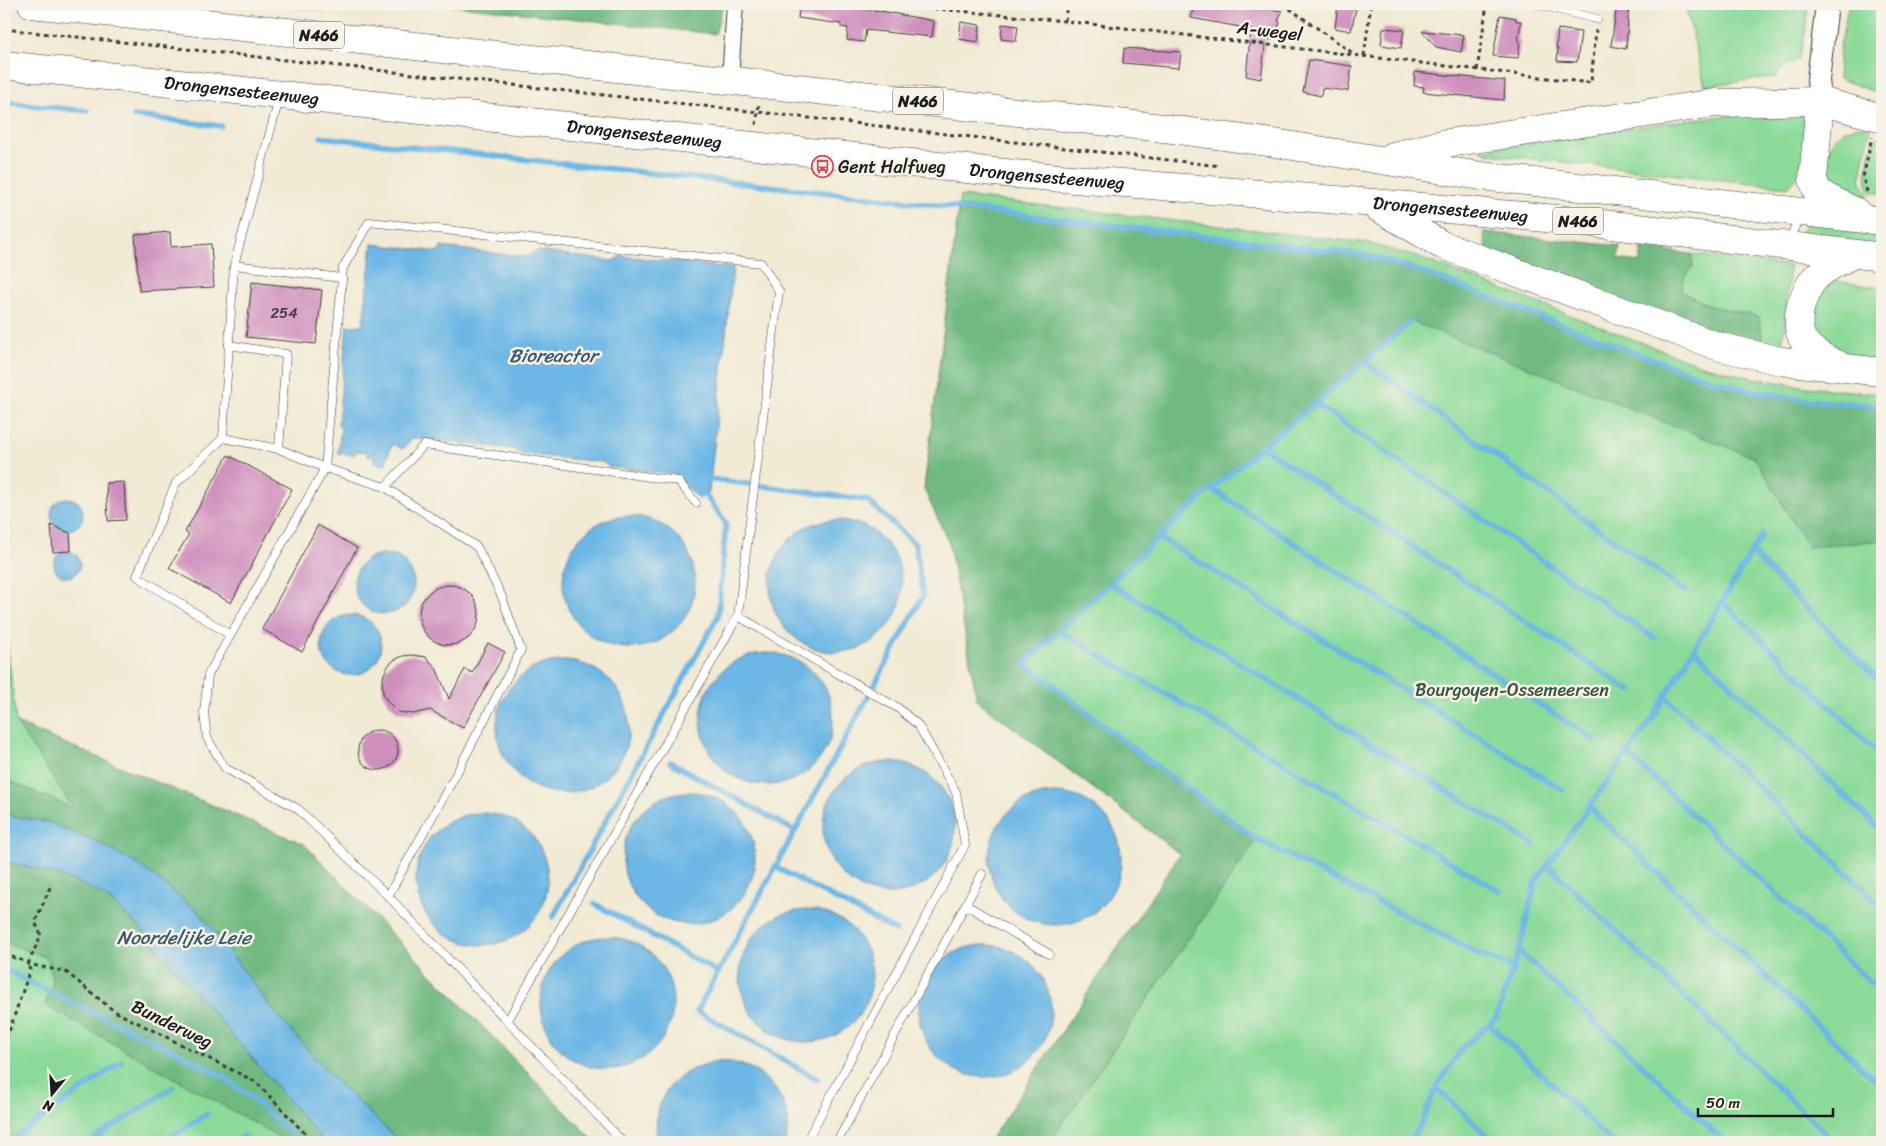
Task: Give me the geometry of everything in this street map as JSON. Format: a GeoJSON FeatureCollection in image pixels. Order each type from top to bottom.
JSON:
{"type":"FeatureCollection","features":[{"type":"Feature","properties":{"kind":"highway","name":"Drongensesteenweg"},"geometry":{"type":"LineString","coordinates":[[32,4],[1163,128],[1482,176],[1806,197],[1875,212]]}},
{"type":"Feature","properties":{"kind":"highway","name":"Drongensesteenweg"},"geometry":{"type":"LineString","coordinates":[[4,65],[1023,175],[1565,220],[1882,257]]}},
{"type":"Feature","properties":{"kind":"highway"},"geometry":{"type":"LineString","coordinates":[[1379,159],[1442,144],[1716,103],[1820,101],[1879,116]]}},
{"type":"Feature","properties":{"kind":"highway"},"geometry":{"type":"LineString","coordinates":[[1806,197],[1820,101]]}},
{"type":"Feature","properties":{"kind":"highway"},"geometry":{"type":"LineString","coordinates":[[1806,197],[1817,191],[1822,195],[1875,212]]}},
{"type":"Feature","properties":{"kind":"highway"},"geometry":{"type":"LineString","coordinates":[[1369,203],[1442,245],[1717,346],[1782,361],[1849,370],[1882,372]]}},
{"type":"Feature","properties":{"kind":"highway"},"geometry":{"type":"LineString","coordinates":[[1849,370],[1817,355],[1805,343],[1800,332],[1799,319],[1805,293],[1814,279],[1833,264],[1854,254]]}},
{"type":"Feature","properties":{"kind":"street"},"geometry":{"type":"LineString","coordinates":[[730,80],[735,4]]}},
{"type":"Feature","properties":{"kind":"street"},"geometry":{"type":"LineString","coordinates":[[1820,101],[1818,80],[1827,4]]}},
{"type":"Feature","properties":{"kind":"lane"},"geometry":{"type":"LineString","coordinates":[[1536,4],[1596,19]]}},
{"type":"Feature","properties":{"kind":"lane"},"geometry":{"type":"LineString","coordinates":[[230,636],[137,576],[176,483],[223,438],[234,265],[280,95]]}},
{"type":"Feature","properties":{"kind":"lane"},"geometry":{"type":"LineString","coordinates":[[1787,246],[1806,197]]}},
{"type":"Feature","properties":{"kind":"lane"},"geometry":{"type":"LineString","coordinates":[[508,1020],[738,616],[779,291],[761,263],[369,222],[343,268],[325,468],[208,675],[204,713],[208,738],[225,768],[298,809],[388,896],[623,1142]]}},
{"type":"Feature","properties":{"kind":"lane"},"geometry":{"type":"LineString","coordinates":[[234,265],[342,278]]}},
{"type":"Feature","properties":{"kind":"lane"},"geometry":{"type":"LineString","coordinates":[[229,345],[286,354],[279,449]]}},
{"type":"Feature","properties":{"kind":"lane"},"geometry":{"type":"LineString","coordinates":[[223,438],[279,449],[325,468],[386,487],[477,547],[502,597],[521,650],[455,776],[388,896]]}},
{"type":"Feature","properties":{"kind":"lane"},"geometry":{"type":"LineString","coordinates":[[386,487],[424,445],[678,481],[696,503]]}},
{"type":"Feature","properties":{"kind":"lane"},"geometry":{"type":"LineString","coordinates":[[738,616],[880,697],[898,708],[918,725],[956,792],[964,844],[806,1142]]}},
{"type":"Feature","properties":{"kind":"lane"},"geometry":{"type":"LineString","coordinates":[[837,1142],[982,874]]}},
{"type":"Feature","properties":{"kind":"lane"},"geometry":{"type":"LineString","coordinates":[[966,905],[1049,954]]}},
{"type":"Feature","properties":{"kind":"path","name":"A-wegel"},"geometry":{"type":"LineString","coordinates":[[886,4],[1065,21],[1591,83],[1596,19]]}},
{"type":"Feature","properties":{"kind":"path"},"geometry":{"type":"LineString","coordinates":[[951,11],[952,4]]}},
{"type":"Feature","properties":{"kind":"path"},"geometry":{"type":"LineString","coordinates":[[1065,21],[1067,4]]}},
{"type":"Feature","properties":{"kind":"path"},"geometry":{"type":"LineString","coordinates":[[1283,4],[1354,55]]}},
{"type":"Feature","properties":{"kind":"path"},"geometry":{"type":"LineString","coordinates":[[1364,56],[1371,4]]}},
{"type":"Feature","properties":{"kind":"path"},"geometry":{"type":"LineString","coordinates":[[1477,70],[1487,4]]}},
{"type":"Feature","properties":{"kind":"path"},"geometry":{"type":"LineString","coordinates":[[4,29],[758,112],[1230,167]]}},
{"type":"Feature","properties":{"kind":"path"},"geometry":{"type":"LineString","coordinates":[[753,146],[761,84]]}},
{"type":"Feature","properties":{"kind":"path"},"geometry":{"type":"LineString","coordinates":[[1875,212],[1865,188],[1863,177],[1879,116]]}},
{"type":"Feature","properties":{"kind":"path"},"geometry":{"type":"LineString","coordinates":[[4,1046],[30,970],[28,964],[41,935],[36,922],[52,883]]}},
{"type":"Feature","properties":{"kind":"path","name":"Bunderweg"},"geometry":{"type":"LineString","coordinates":[[4,955],[19,959],[28,964],[66,972],[114,1011],[256,1082],[313,1142]]}},
{"type":"Feature","properties":{"kind":"green space"},"geometry":{"type":"Polygon","coordinates":[[[268,4],[325,4],[323,10],[268,4]]]}},
{"type":"Feature","properties":{"kind":"green space"},"geometry":{"type":"Polygon","coordinates":[[[440,4],[723,4],[715,34],[440,4]]]}},
{"type":"Feature","properties":{"kind":"green space"},"geometry":{"type":"Polygon","coordinates":[[[1685,4],[1808,4],[1805,35],[1798,60],[1785,66],[1775,77],[1705,86],[1685,4]]]}},
{"type":"Feature","properties":{"kind":"green space"},"geometry":{"type":"Polygon","coordinates":[[[1849,4],[1882,4],[1882,91],[1872,91],[1838,78],[1840,46],[1849,4]]]}},
{"type":"Feature","properties":{"kind":"green space"},"geometry":{"type":"Polygon","coordinates":[[[1762,113],[1813,116],[1805,172],[1787,187],[1489,154],[1480,150],[1693,119],[1762,113]]]}},
{"type":"Feature","properties":{"kind":"green space"},"geometry":{"type":"Polygon","coordinates":[[[1871,127],[1860,180],[1869,197],[1838,193],[1828,180],[1826,171],[1826,162],[1831,144],[1842,132],[1850,128],[1871,127]]]}},
{"type":"Feature","properties":{"kind":"green space"},"geometry":{"type":"Polygon","coordinates":[[[1878,137],[1882,137],[1882,193],[1871,193],[1866,174],[1874,141],[1878,137]]]}},
{"type":"Feature","properties":{"kind":"green space","name":"Bourgoyen-Ossemeersen"},"geometry":{"type":"Polygon","coordinates":[[[960,196],[1367,243],[1420,258],[1698,364],[1752,378],[1807,387],[1882,394],[1882,1142],[989,1142],[1180,854],[977,700],[949,543],[924,489],[960,196]]]}},
{"type":"Feature","properties":{"kind":"green space"},"geometry":{"type":"Polygon","coordinates":[[[959,208],[1364,255],[1416,270],[1695,375],[1749,390],[1806,400],[1882,406],[1882,540],[1808,547],[1755,458],[1411,321],[1323,397],[1203,496],[1024,663],[1149,761],[1257,839],[1050,1142],[989,1142],[1180,854],[977,700],[949,543],[924,489],[959,208]]]}},
{"type":"Feature","properties":{"kind":"green space"},"geometry":{"type":"Polygon","coordinates":[[[1808,221],[1882,229],[1882,247],[1798,238],[1808,221]]]}},
{"type":"Feature","properties":{"kind":"green space"},"geometry":{"type":"Polygon","coordinates":[[[1483,232],[1620,246],[1618,259],[1640,262],[1642,248],[1691,254],[1693,266],[1684,277],[1681,292],[1711,306],[1759,317],[1763,339],[1749,354],[1491,264],[1483,232]]]}},
{"type":"Feature","properties":{"kind":"green space"},"geometry":{"type":"Polygon","coordinates":[[[1691,254],[1790,266],[1781,361],[1749,354],[1759,317],[1711,306],[1681,292],[1684,277],[1693,266],[1691,254]]]}},
{"type":"Feature","properties":{"kind":"green space"},"geometry":{"type":"Polygon","coordinates":[[[1830,280],[1882,288],[1882,361],[1852,359],[1814,337],[1811,312],[1815,300],[1830,280]]]}},
{"type":"Feature","properties":{"kind":"green space"},"geometry":{"type":"Polygon","coordinates":[[[4,609],[16,723],[304,844],[595,1142],[4,1142],[4,609]]]}},
{"type":"Feature","properties":{"kind":"green space"},"geometry":{"type":"Polygon","coordinates":[[[16,723],[304,844],[595,1142],[400,1142],[336,1081],[277,1015],[201,914],[141,866],[97,842],[48,822],[4,815],[4,779],[73,808],[16,723]]]}},
{"type":"Feature","properties":{"kind":"green space"},"geometry":{"type":"Polygon","coordinates":[[[4,862],[70,879],[114,903],[138,925],[324,1142],[288,1142],[45,1005],[53,984],[48,958],[4,942],[4,862]]]}},
{"type":"Feature","properties":{"kind":"water","name":"Bioreactor"},"geometry":{"type":"Polygon","coordinates":[[[372,244],[439,252],[441,247],[526,257],[538,251],[612,261],[622,256],[733,268],[709,492],[699,499],[675,474],[609,467],[603,462],[521,454],[514,449],[412,438],[403,449],[392,444],[385,465],[374,463],[374,457],[367,456],[368,452],[355,451],[355,455],[338,453],[341,427],[338,425],[347,326],[363,325],[372,244]]]}},
{"type":"Feature","properties":{"kind":"water"},"geometry":{"type":"Polygon","coordinates":[[[67,498],[73,499],[78,503],[82,508],[82,520],[78,525],[73,529],[67,530],[61,529],[56,525],[52,520],[51,514],[52,508],[56,503],[61,499],[67,498]]]}},
{"type":"Feature","properties":{"kind":"water"},"geometry":{"type":"Polygon","coordinates":[[[629,516],[642,517],[654,521],[676,535],[690,557],[694,569],[694,595],[690,607],[676,629],[654,643],[642,647],[629,648],[616,647],[604,643],[582,629],[568,607],[564,595],[563,582],[564,569],[568,557],[582,535],[604,521],[616,517],[629,516]]]}},
{"type":"Feature","properties":{"kind":"water"},"geometry":{"type":"Polygon","coordinates":[[[836,520],[849,521],[861,525],[883,539],[897,561],[901,573],[901,599],[897,611],[883,633],[861,647],[849,651],[836,652],[823,651],[811,647],[789,633],[775,611],[771,599],[770,586],[771,573],[775,561],[789,539],[811,525],[823,521],[836,520]]]}},
{"type":"Feature","properties":{"kind":"water"},"geometry":{"type":"Polygon","coordinates":[[[67,551],[76,555],[80,564],[76,573],[67,577],[58,573],[54,564],[58,555],[67,551]]]}},
{"type":"Feature","properties":{"kind":"water"},"geometry":{"type":"Polygon","coordinates":[[[384,554],[401,559],[409,567],[414,584],[409,601],[401,609],[384,614],[367,609],[359,601],[354,584],[359,567],[367,559],[384,554]]]}},
{"type":"Feature","properties":{"kind":"water"},"geometry":{"type":"Polygon","coordinates":[[[351,615],[367,620],[372,624],[376,629],[381,645],[376,661],[372,666],[367,670],[351,675],[335,670],[330,666],[326,661],[321,645],[326,629],[330,624],[335,620],[351,615]]]}},
{"type":"Feature","properties":{"kind":"water"},"geometry":{"type":"Polygon","coordinates":[[[767,653],[780,654],[792,658],[814,672],[828,694],[832,706],[832,732],[828,744],[814,766],[792,780],[780,784],[767,785],[754,784],[742,780],[720,766],[706,744],[702,732],[701,719],[702,706],[706,694],[720,672],[742,658],[754,654],[767,653]]]}},
{"type":"Feature","properties":{"kind":"water"},"geometry":{"type":"Polygon","coordinates":[[[563,661],[576,662],[588,666],[610,680],[624,702],[628,714],[628,740],[624,752],[610,774],[588,788],[576,792],[563,793],[550,792],[538,788],[516,774],[502,752],[498,740],[497,727],[498,714],[502,702],[516,680],[538,666],[550,662],[563,661]]]}},
{"type":"Feature","properties":{"kind":"water"},"geometry":{"type":"Polygon","coordinates":[[[889,762],[902,763],[914,767],[936,781],[950,803],[954,815],[954,841],[950,853],[936,875],[914,889],[902,893],[889,894],[876,893],[864,889],[842,875],[828,853],[824,841],[823,828],[824,815],[828,803],[842,781],[864,767],[876,763],[889,762]]]}},
{"type":"Feature","properties":{"kind":"water"},"geometry":{"type":"Polygon","coordinates":[[[689,792],[702,793],[714,797],[736,811],[750,833],[754,845],[754,871],[750,883],[736,905],[714,919],[702,923],[689,924],[676,923],[664,919],[642,905],[628,883],[624,871],[623,858],[624,845],[628,833],[642,811],[664,797],[676,793],[689,792]]]}},
{"type":"Feature","properties":{"kind":"water"},"geometry":{"type":"Polygon","coordinates":[[[1055,793],[1068,794],[1080,798],[1102,812],[1116,834],[1120,846],[1120,872],[1116,884],[1102,906],[1080,920],[1068,924],[1055,925],[1042,924],[1030,920],[1008,906],[994,884],[990,872],[989,859],[990,846],[994,834],[1008,812],[1030,798],[1042,794],[1055,793]]]}},
{"type":"Feature","properties":{"kind":"water"},"geometry":{"type":"Polygon","coordinates":[[[482,813],[495,814],[507,818],[529,832],[543,854],[547,866],[547,892],[543,904],[529,926],[507,940],[495,944],[482,945],[469,944],[457,940],[435,926],[421,904],[417,892],[416,879],[417,866],[421,854],[435,832],[457,818],[469,814],[482,813]]]}},
{"type":"Feature","properties":{"kind":"water","name":"Noordelijke Leie"},"geometry":{"type":"Polygon","coordinates":[[[4,815],[48,822],[97,842],[141,866],[201,914],[277,1015],[336,1081],[400,1142],[324,1142],[138,925],[114,903],[70,879],[30,867],[4,862],[4,815]]]}},
{"type":"Feature","properties":{"kind":"water"},"geometry":{"type":"Polygon","coordinates":[[[806,910],[819,911],[831,915],[853,929],[867,951],[871,963],[871,989],[867,1001],[853,1023],[831,1037],[819,1041],[806,1042],[793,1041],[781,1037],[759,1023],[745,1001],[741,989],[740,976],[741,963],[745,951],[759,929],[781,915],[793,911],[806,910]]]}},
{"type":"Feature","properties":{"kind":"water"},"geometry":{"type":"Polygon","coordinates":[[[607,937],[620,938],[632,942],[654,956],[668,978],[672,990],[672,1016],[668,1028],[654,1050],[632,1064],[620,1068],[607,1069],[594,1068],[582,1064],[560,1050],[546,1028],[542,1016],[541,1003],[542,990],[546,978],[560,956],[582,942],[594,938],[607,937]]]}},
{"type":"Feature","properties":{"kind":"water"},"geometry":{"type":"Polygon","coordinates":[[[985,945],[998,946],[1010,950],[1032,964],[1046,986],[1050,998],[1050,1024],[1046,1036],[1032,1058],[1010,1072],[998,1076],[985,1077],[972,1076],[960,1072],[938,1058],[924,1036],[920,1024],[919,1011],[920,998],[924,986],[938,964],[960,950],[972,946],[985,945]]]}},
{"type":"Feature","properties":{"kind":"water"},"geometry":{"type":"Polygon","coordinates":[[[713,1062],[730,1062],[746,1066],[763,1076],[770,1083],[782,1099],[785,1109],[788,1122],[786,1142],[657,1142],[656,1127],[658,1113],[661,1101],[667,1090],[686,1073],[713,1062]]]}},
{"type":"Feature","properties":{"kind":"building"},"geometry":{"type":"Polygon","coordinates":[[[800,4],[880,11],[934,21],[932,37],[866,30],[864,42],[847,40],[848,28],[841,27],[841,24],[798,18],[800,4]]]}},
{"type":"Feature","properties":{"kind":"building"},"geometry":{"type":"Polygon","coordinates":[[[1194,4],[1228,4],[1282,11],[1274,38],[1272,40],[1266,38],[1261,79],[1246,76],[1251,29],[1191,18],[1194,4]]]}},
{"type":"Feature","properties":{"kind":"building"},"geometry":{"type":"Polygon","coordinates":[[[1338,4],[1357,4],[1351,31],[1335,28],[1338,4]]]}},
{"type":"Feature","properties":{"kind":"building"},"geometry":{"type":"Polygon","coordinates":[[[1617,4],[1629,4],[1626,49],[1611,46],[1617,4]]]}},
{"type":"Feature","properties":{"kind":"building"},"geometry":{"type":"Polygon","coordinates":[[[1500,15],[1516,18],[1516,21],[1521,21],[1518,58],[1493,56],[1500,15]]]}},
{"type":"Feature","properties":{"kind":"building"},"geometry":{"type":"Polygon","coordinates":[[[961,22],[980,25],[978,42],[959,39],[961,22]]]}},
{"type":"Feature","properties":{"kind":"building"},"geometry":{"type":"Polygon","coordinates":[[[1002,24],[1018,26],[1016,41],[1001,39],[1002,24]]]}},
{"type":"Feature","properties":{"kind":"building"},"geometry":{"type":"Polygon","coordinates":[[[1383,28],[1404,30],[1401,48],[1381,45],[1383,28]]]}},
{"type":"Feature","properties":{"kind":"building"},"geometry":{"type":"Polygon","coordinates":[[[1558,29],[1581,32],[1577,62],[1557,61],[1558,29]]]}},
{"type":"Feature","properties":{"kind":"building"},"geometry":{"type":"Polygon","coordinates":[[[1422,31],[1464,35],[1461,52],[1436,47],[1422,31]]]}},
{"type":"Feature","properties":{"kind":"building"},"geometry":{"type":"Polygon","coordinates":[[[1124,48],[1181,52],[1179,68],[1123,63],[1124,48]]]}},
{"type":"Feature","properties":{"kind":"building"},"geometry":{"type":"Polygon","coordinates":[[[1309,60],[1352,66],[1348,91],[1322,88],[1321,96],[1303,92],[1309,60]]]}},
{"type":"Feature","properties":{"kind":"building"},"geometry":{"type":"Polygon","coordinates":[[[1415,72],[1505,81],[1504,100],[1423,92],[1424,87],[1414,86],[1415,72]]]}},
{"type":"Feature","properties":{"kind":"building"},"geometry":{"type":"Polygon","coordinates":[[[170,232],[171,247],[211,244],[214,287],[139,291],[135,235],[170,232]]]}},
{"type":"Feature","properties":{"kind":"building"},"geometry":{"type":"Polygon","coordinates":[[[252,282],[322,290],[316,344],[246,337],[252,282]]]}},
{"type":"Feature","properties":{"kind":"building"},"geometry":{"type":"Polygon","coordinates":[[[228,455],[292,489],[231,603],[169,568],[189,534],[185,532],[228,455]]]}},
{"type":"Feature","properties":{"kind":"building"},"geometry":{"type":"Polygon","coordinates":[[[124,482],[126,520],[108,521],[106,483],[124,482]]]}},
{"type":"Feature","properties":{"kind":"building"},"geometry":{"type":"Polygon","coordinates":[[[51,525],[70,533],[71,551],[53,552],[51,525]]]}},
{"type":"Feature","properties":{"kind":"building"},"geometry":{"type":"Polygon","coordinates":[[[318,525],[357,548],[302,652],[262,629],[318,525]]]}},
{"type":"Feature","properties":{"kind":"building"},"geometry":{"type":"Polygon","coordinates":[[[449,585],[465,590],[470,594],[474,599],[479,615],[474,631],[470,636],[465,640],[449,645],[433,640],[428,636],[424,631],[419,615],[424,599],[428,594],[433,590],[449,585]]]}},
{"type":"Feature","properties":{"kind":"building"},"geometry":{"type":"Polygon","coordinates":[[[488,643],[505,652],[463,728],[430,710],[413,714],[398,712],[387,701],[383,693],[382,683],[388,666],[394,660],[412,655],[426,657],[436,668],[449,699],[465,669],[472,673],[488,643]]]}},
{"type":"Feature","properties":{"kind":"building"},"geometry":{"type":"Polygon","coordinates":[[[382,730],[389,733],[395,739],[398,750],[397,758],[389,767],[382,770],[374,770],[367,767],[359,758],[358,746],[361,739],[370,731],[382,730]]]}},
{"type":"Feature","properties":{"kind":"waterway"},"geometry":{"type":"LineString","coordinates":[[4,102],[87,111]]}},
{"type":"Feature","properties":{"kind":"waterway"},"geometry":{"type":"LineString","coordinates":[[134,116],[221,126]]}},
{"type":"Feature","properties":{"kind":"waterway"},"geometry":{"type":"LineString","coordinates":[[321,137],[877,198],[1364,255],[1416,270],[1695,375],[1749,390],[1806,400],[1882,406]]}},
{"type":"Feature","properties":{"kind":"waterway"},"geometry":{"type":"LineString","coordinates":[[1411,321],[1323,397],[1203,496],[1024,663],[1149,761],[1257,839],[1481,955],[1513,968]]}},
{"type":"Feature","properties":{"kind":"waterway"},"geometry":{"type":"LineString","coordinates":[[1364,361],[1685,591]]}},
{"type":"Feature","properties":{"kind":"waterway"},"geometry":{"type":"LineString","coordinates":[[1315,403],[1654,638]]}},
{"type":"Feature","properties":{"kind":"waterway"},"geometry":{"type":"LineString","coordinates":[[1262,447],[1631,691]]}},
{"type":"Feature","properties":{"kind":"waterway"},"geometry":{"type":"LineString","coordinates":[[710,479],[867,500],[915,544],[923,596],[697,1011],[817,1079]]}},
{"type":"Feature","properties":{"kind":"waterway"},"geometry":{"type":"LineString","coordinates":[[1212,489],[1594,740]]}},
{"type":"Feature","properties":{"kind":"waterway"},"geometry":{"type":"LineString","coordinates":[[553,917],[718,616],[726,523],[705,495]]}},
{"type":"Feature","properties":{"kind":"waterway"},"geometry":{"type":"LineString","coordinates":[[1409,1142],[1421,1124],[1436,1087],[1462,1048],[1496,1018],[1519,951],[1536,881],[1652,719],[1762,535]]}},
{"type":"Feature","properties":{"kind":"waterway"},"geometry":{"type":"LineString","coordinates":[[1159,537],[1563,790]]}},
{"type":"Feature","properties":{"kind":"waterway"},"geometry":{"type":"LineString","coordinates":[[1752,553],[1882,684]]}},
{"type":"Feature","properties":{"kind":"waterway"},"geometry":{"type":"LineString","coordinates":[[1110,583],[1533,844]]}},
{"type":"Feature","properties":{"kind":"waterway"},"geometry":{"type":"LineString","coordinates":[[1723,602],[1882,757]]}},
{"type":"Feature","properties":{"kind":"waterway"},"geometry":{"type":"LineString","coordinates":[[1059,631],[1500,891]]}},
{"type":"Feature","properties":{"kind":"waterway"},"geometry":{"type":"LineString","coordinates":[[1695,650],[1882,832]]}},
{"type":"Feature","properties":{"kind":"waterway"},"geometry":{"type":"LineString","coordinates":[[1666,697],[1882,907]]}},
{"type":"Feature","properties":{"kind":"waterway"},"geometry":{"type":"LineString","coordinates":[[1628,754],[1882,993]]}},
{"type":"Feature","properties":{"kind":"waterway"},"geometry":{"type":"LineString","coordinates":[[670,762],[795,831]]}},
{"type":"Feature","properties":{"kind":"waterway"},"geometry":{"type":"LineString","coordinates":[[1589,807],[1882,1087]]}},
{"type":"Feature","properties":{"kind":"waterway"},"geometry":{"type":"LineString","coordinates":[[1548,865],[1827,1135]]}},
{"type":"Feature","properties":{"kind":"waterway"},"geometry":{"type":"LineString","coordinates":[[775,867],[896,931]]}},
{"type":"Feature","properties":{"kind":"waterway"},"geometry":{"type":"LineString","coordinates":[[595,904],[718,972]]}},
{"type":"Feature","properties":{"kind":"waterway"},"geometry":{"type":"LineString","coordinates":[[1519,951],[1725,1142]]}},
{"type":"Feature","properties":{"kind":"waterway"},"geometry":{"type":"LineString","coordinates":[[7,970],[167,1047],[224,1077],[252,1098],[300,1142]]}},
{"type":"Feature","properties":{"kind":"waterway"},"geometry":{"type":"LineString","coordinates":[[1489,1024],[1612,1142]]}},
{"type":"Feature","properties":{"kind":"waterway"},"geometry":{"type":"LineString","coordinates":[[8,1142],[121,1062]]}},
{"type":"Feature","properties":{"kind":"waterway"},"geometry":{"type":"LineString","coordinates":[[89,1142],[173,1087]]}},
{"type":"Feature","properties":{"kind":"waterway"},"geometry":{"type":"LineString","coordinates":[[1436,1087],[1494,1142]]}},
{"type":"Feature","properties":{"kind":"waterway"},"geometry":{"type":"LineString","coordinates":[[163,1142],[207,1114]]}},
{"type":"Feature","properties":{"kind":"waterway"},"geometry":{"type":"LineString","coordinates":[[235,1142],[244,1136]]}},
{"type":"Feature","properties":{"kind":"place","name":"Gent Halfweg"},"geometry":{"type":"Point","coordinates":[822,167]}}]}
